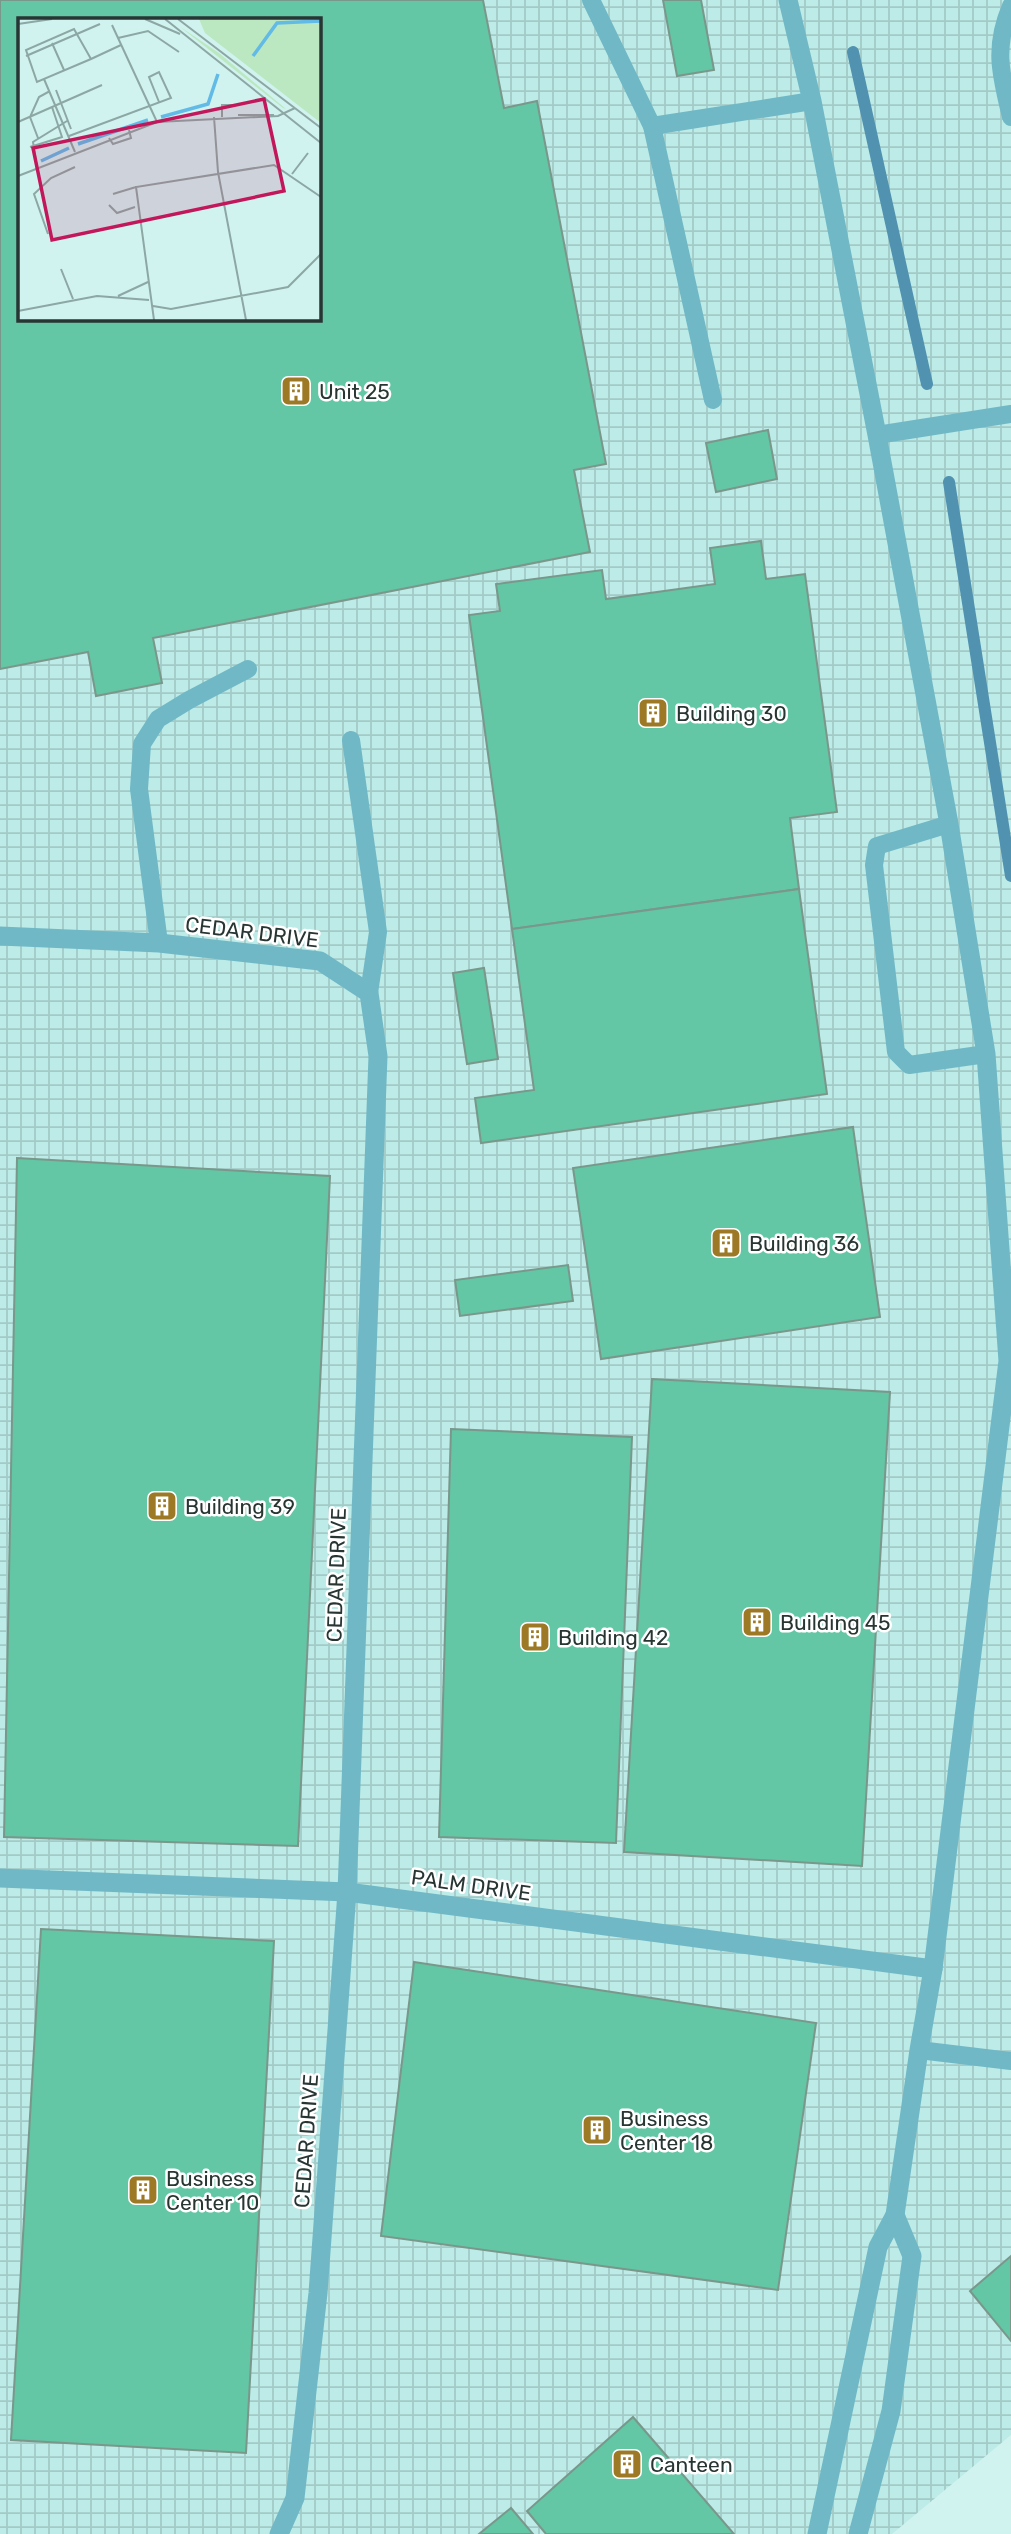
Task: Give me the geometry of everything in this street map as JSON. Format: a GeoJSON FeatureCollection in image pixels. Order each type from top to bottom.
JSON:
{"type":"FeatureCollection","features":[{"type":"Feature","properties":{"kind":"street"},"geometry":{"type":"LineString","coordinates":[[788,0],[812,102],[949,824],[986,1054],[1009,1360],[933,1969],[895,2215],[878,2247],[817,2534]]}},
{"type":"Feature","properties":{"kind":"street","name":"CEDAR DRIVE"},"geometry":{"type":"LineString","coordinates":[[0,936],[159,943],[320,961],[369,993],[378,1056],[347,1892],[318,2293],[295,2498],[279,2534]]}},
{"type":"Feature","properties":{"kind":"street","name":"PALM DRIVE"},"geometry":{"type":"LineString","coordinates":[[0,1878],[347,1892],[933,1969]]}},
{"type":"Feature","properties":{"kind":"street"},"geometry":{"type":"LineString","coordinates":[[858,2534],[891,2411],[912,2256],[895,2215]]}},
{"type":"Feature","properties":{"kind":"lane"},"geometry":{"type":"LineString","coordinates":[[591,0],[652,126],[713,400]]}},
{"type":"Feature","properties":{"kind":"lane"},"geometry":{"type":"LineString","coordinates":[[1011,6],[1002,28],[1000,69],[1011,117]]}},
{"type":"Feature","properties":{"kind":"lane"},"geometry":{"type":"LineString","coordinates":[[652,126],[812,102]]}},
{"type":"Feature","properties":{"kind":"lane"},"geometry":{"type":"LineString","coordinates":[[877,435],[1011,414]]}},
{"type":"Feature","properties":{"kind":"lane"},"geometry":{"type":"LineString","coordinates":[[159,943],[139,789],[142,744],[159,719],[248,669]]}},
{"type":"Feature","properties":{"kind":"lane"},"geometry":{"type":"LineString","coordinates":[[351,740],[378,932],[369,993]]}},
{"type":"Feature","properties":{"kind":"lane"},"geometry":{"type":"LineString","coordinates":[[949,824],[877,846],[874,865],[896,1052],[909,1065],[986,1054]]}},
{"type":"Feature","properties":{"kind":"lane"},"geometry":{"type":"LineString","coordinates":[[919,2050],[1011,2062]]}},
{"type":"Feature","properties":{"kind":"shaded area"},"geometry":{"type":"Polygon","coordinates":[[[0,0],[1011,0],[1011,2435],[892,2534],[0,2534],[0,0]]]}},
{"type":"Feature","properties":{"kind":"building","name":"Unit 25"},"geometry":{"type":"Polygon","coordinates":[[[0,0],[483,0],[504,108],[537,101],[606,464],[574,470],[590,552],[153,638],[162,683],[96,696],[88,652],[0,669],[0,0]]]}},
{"type":"Feature","properties":{"kind":"building"},"geometry":{"type":"Polygon","coordinates":[[[663,0],[701,0],[714,70],[677,76],[663,0]]]}},
{"type":"Feature","properties":{"kind":"building"},"geometry":{"type":"Polygon","coordinates":[[[768,430],[777,479],[716,492],[706,443],[768,430]]]}},
{"type":"Feature","properties":{"kind":"building","name":"Building 30"},"geometry":{"type":"Polygon","coordinates":[[[761,541],[766,579],[805,574],[837,812],[790,818],[799,889],[512,929],[469,615],[500,611],[496,584],[602,570],[606,599],[715,584],[710,548],[761,541]]]}},
{"type":"Feature","properties":{"kind":"building"},"geometry":{"type":"Polygon","coordinates":[[[799,889],[827,1094],[481,1143],[475,1098],[534,1090],[512,929],[799,889]]]}},
{"type":"Feature","properties":{"kind":"building"},"geometry":{"type":"Polygon","coordinates":[[[484,968],[498,1059],[467,1064],[453,973],[484,968]]]}},
{"type":"Feature","properties":{"kind":"building","name":"Building 36"},"geometry":{"type":"Polygon","coordinates":[[[853,1127],[880,1317],[601,1359],[573,1168],[853,1127]]]}},
{"type":"Feature","properties":{"kind":"building","name":"Building 39"},"geometry":{"type":"Polygon","coordinates":[[[17,1158],[330,1176],[298,1846],[4,1837],[17,1158]]]}},
{"type":"Feature","properties":{"kind":"building"},"geometry":{"type":"Polygon","coordinates":[[[568,1265],[573,1301],[460,1316],[455,1280],[568,1265]]]}},
{"type":"Feature","properties":{"kind":"building","name":"Building 45"},"geometry":{"type":"Polygon","coordinates":[[[652,1379],[890,1392],[862,1866],[624,1852],[652,1379]]]}},
{"type":"Feature","properties":{"kind":"building","name":"Building 42"},"geometry":{"type":"Polygon","coordinates":[[[451,1429],[632,1437],[616,1843],[439,1837],[451,1429]]]}},
{"type":"Feature","properties":{"kind":"building","name":"Business Center 10"},"geometry":{"type":"Polygon","coordinates":[[[41,1929],[274,1941],[246,2453],[11,2440],[41,1929]]]}},
{"type":"Feature","properties":{"kind":"building","name":"Business Center 18"},"geometry":{"type":"Polygon","coordinates":[[[414,1962],[816,2023],[778,2290],[381,2236],[414,1962]]]}},
{"type":"Feature","properties":{"kind":"building"},"geometry":{"type":"Polygon","coordinates":[[[1011,2256],[1011,2341],[970,2291],[1011,2256]]]}},
{"type":"Feature","properties":{"kind":"building","name":"Canteen"},"geometry":{"type":"Polygon","coordinates":[[[633,2417],[734,2534],[546,2534],[527,2511],[633,2417]]]}},
{"type":"Feature","properties":{"kind":"building"},"geometry":{"type":"Polygon","coordinates":[[[511,2508],[533,2534],[479,2534],[511,2508]]]}},
{"type":"Feature","properties":{"kind":"waterway"},"geometry":{"type":"LineString","coordinates":[[853,52],[927,384]]}},
{"type":"Feature","properties":{"kind":"waterway"},"geometry":{"type":"LineString","coordinates":[[949,482],[1011,876]]}},
{"type":"Feature","properties":{"kind":"place","name":"Unit 25"},"geometry":{"type":"Point","coordinates":[296,391]}},
{"type":"Feature","properties":{"kind":"place","name":"Building 30"},"geometry":{"type":"Point","coordinates":[653,713]}},
{"type":"Feature","properties":{"kind":"place","name":"Building 36"},"geometry":{"type":"Point","coordinates":[726,1243]}},
{"type":"Feature","properties":{"kind":"place","name":"Building 39"},"geometry":{"type":"Point","coordinates":[162,1506]}},
{"type":"Feature","properties":{"kind":"place","name":"Building 45"},"geometry":{"type":"Point","coordinates":[757,1622]}},
{"type":"Feature","properties":{"kind":"place","name":"Building 42"},"geometry":{"type":"Point","coordinates":[535,1637]}},
{"type":"Feature","properties":{"kind":"place","name":"Business Center 18"},"geometry":{"type":"Point","coordinates":[597,2130]}},
{"type":"Feature","properties":{"kind":"place","name":"Business Center 10"},"geometry":{"type":"Point","coordinates":[143,2190]}},
{"type":"Feature","properties":{"kind":"place","name":"Canteen"},"geometry":{"type":"Point","coordinates":[627,2464]}}]}
